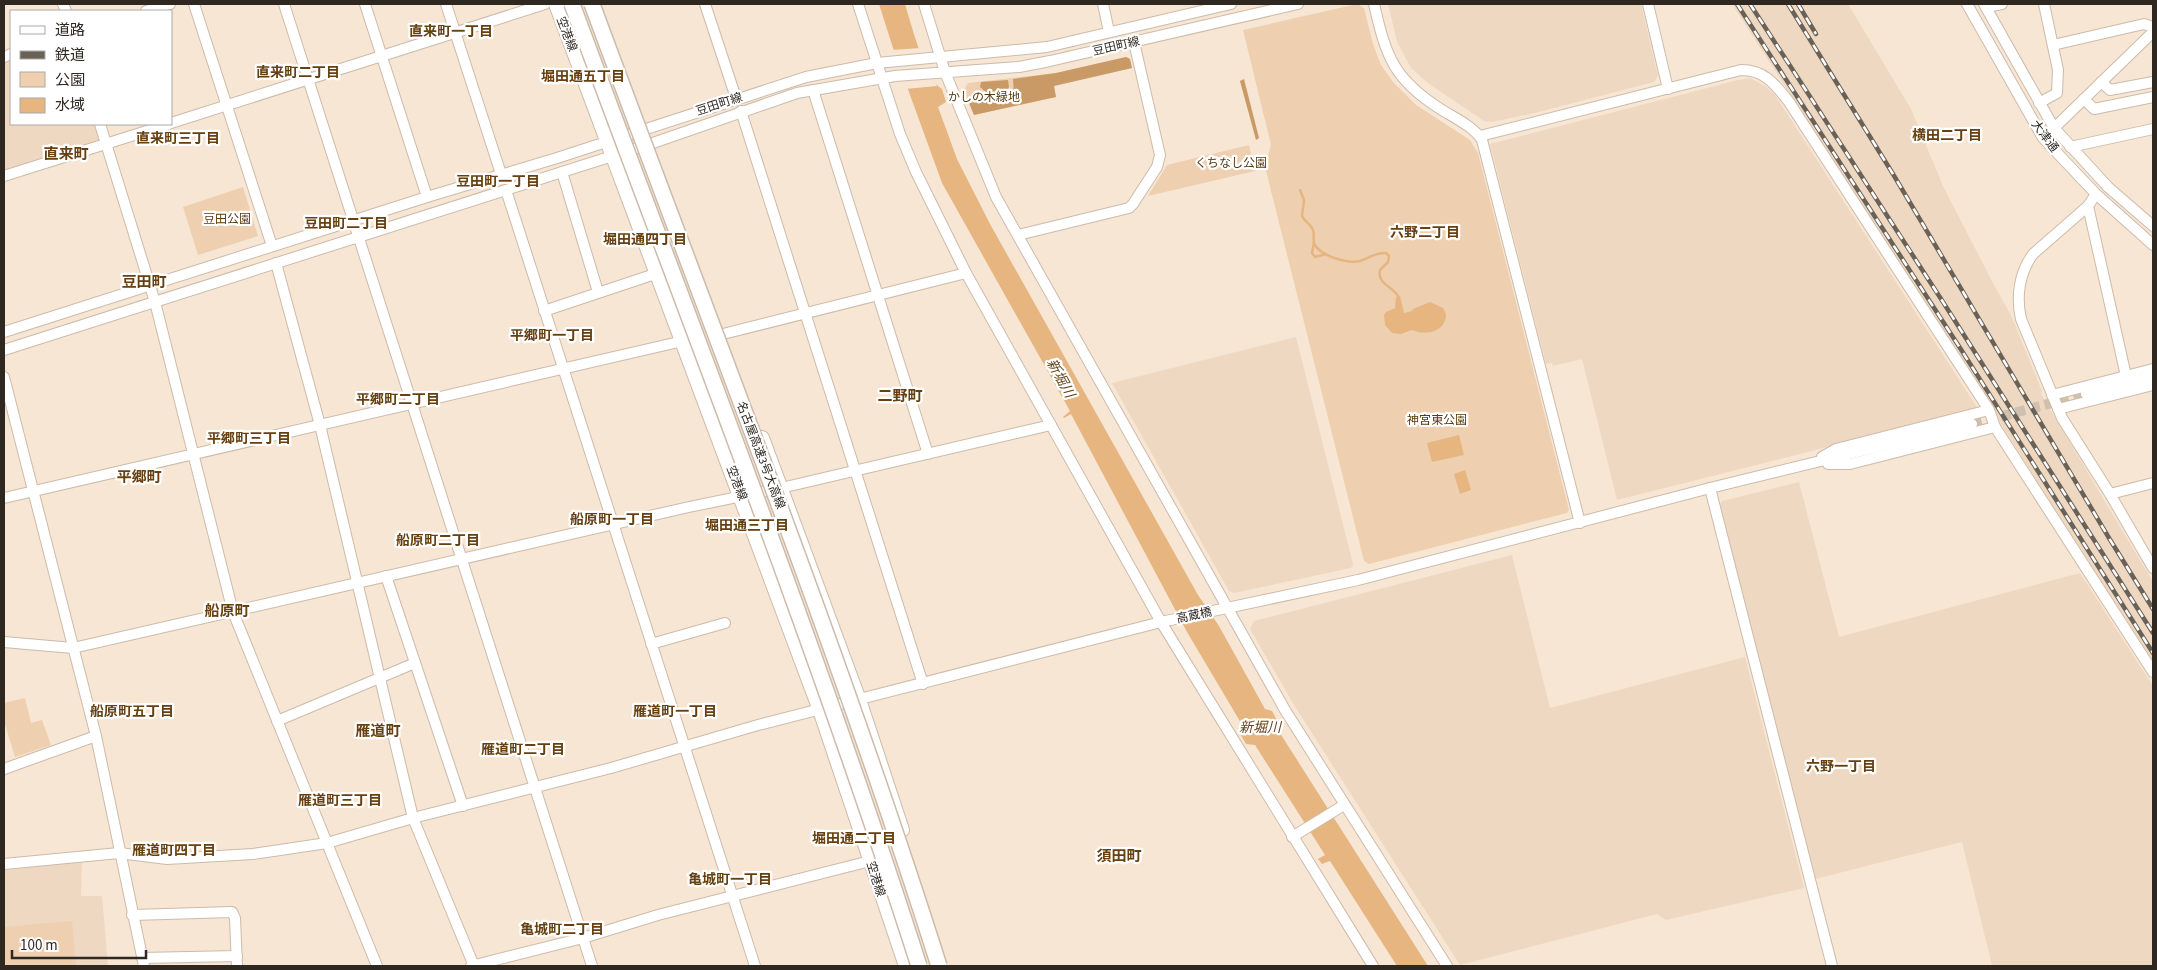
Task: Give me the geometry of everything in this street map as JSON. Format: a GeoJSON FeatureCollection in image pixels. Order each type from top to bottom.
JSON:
{"type":"FeatureCollection","features":[{"type":"Feature","properties":{"kind":"highway","name":"名古屋高速3号大高線"},"geometry":{"type":"LineString","coordinates":[[572,4],[767,526],[840,730],[919,966]]}},
{"type":"Feature","properties":{"kind":"highway"},"geometry":{"type":"LineString","coordinates":[[580,4],[611,87],[685,271]]}},
{"type":"Feature","properties":{"kind":"highway","name":"名古屋高速3号大高線"},"geometry":{"type":"LineString","coordinates":[[592,4],[788,528],[858,723],[939,966]]}},
{"type":"Feature","properties":{"kind":"highway"},"geometry":{"type":"LineString","coordinates":[[767,526],[801,599],[878,814],[926,966]]}},
{"type":"Feature","properties":{"kind":"main road","name":"空港線"},"geometry":{"type":"LineString","coordinates":[[556,4],[742,496],[820,710],[906,966]]}},
{"type":"Feature","properties":{"kind":"main road"},"geometry":{"type":"LineString","coordinates":[[599,4],[644,129],[781,488],[859,700],[946,966]]}},
{"type":"Feature","properties":{"kind":"street"},"geometry":{"type":"LineString","coordinates":[[149,10],[170,4]]}},
{"type":"Feature","properties":{"kind":"street"},"geometry":{"type":"LineString","coordinates":[[194,4],[272,246]]}},
{"type":"Feature","properties":{"kind":"street"},"geometry":{"type":"LineString","coordinates":[[284,4],[592,966]]}},
{"type":"Feature","properties":{"kind":"street"},"geometry":{"type":"LineString","coordinates":[[365,4],[427,197]]}},
{"type":"Feature","properties":{"kind":"street"},"geometry":{"type":"LineString","coordinates":[[446,4],[501,174]]}},
{"type":"Feature","properties":{"kind":"street"},"geometry":{"type":"LineString","coordinates":[[172,122],[545,4]]}},
{"type":"Feature","properties":{"kind":"street"},"geometry":{"type":"LineString","coordinates":[[705,4],[736,98]]}},
{"type":"Feature","properties":{"kind":"street"},"geometry":{"type":"LineString","coordinates":[[858,4],[900,134],[916,172],[966,273],[1051,425],[1166,621],[1296,834],[1373,966]]}},
{"type":"Feature","properties":{"kind":"street"},"geometry":{"type":"LineString","coordinates":[[924,4],[945,72],[996,197],[1222,609],[1285,710],[1340,807],[1447,966]]}},
{"type":"Feature","properties":{"kind":"street"},"geometry":{"type":"LineString","coordinates":[[1103,4],[1110,32]]}},
{"type":"Feature","properties":{"kind":"street","name":"豆田町線"},"geometry":{"type":"LineString","coordinates":[[4,332],[427,197],[558,158],[736,98],[806,77],[877,63],[1047,47],[1231,4]]}},
{"type":"Feature","properties":{"kind":"street","name":"豆田町線"},"geometry":{"type":"LineString","coordinates":[[4,350],[613,156],[741,112],[813,90],[895,76],[1019,67],[1298,4]]}},
{"type":"Feature","properties":{"kind":"street"},"geometry":{"type":"LineString","coordinates":[[1374,4],[1380,37],[1387,54],[1407,84],[1480,136],[1580,523]]}},
{"type":"Feature","properties":{"kind":"street"},"geometry":{"type":"LineString","coordinates":[[1648,4],[1668,89]]}},
{"type":"Feature","properties":{"kind":"street","name":"大津通"},"geometry":{"type":"LineString","coordinates":[[1967,4],[2043,138],[2096,194],[2153,245]]}},
{"type":"Feature","properties":{"kind":"street"},"geometry":{"type":"LineString","coordinates":[[1985,5],[2002,4]]}},
{"type":"Feature","properties":{"kind":"street"},"geometry":{"type":"LineString","coordinates":[[2039,103],[2057,93],[2058,70],[2044,4]]}},
{"type":"Feature","properties":{"kind":"street","name":"大津通"},"geometry":{"type":"LineString","coordinates":[[1985,5],[2054,128],[2108,187],[2153,226]]}},
{"type":"Feature","properties":{"kind":"street"},"geometry":{"type":"LineString","coordinates":[[2053,46],[2144,24],[2153,27]]}},
{"type":"Feature","properties":{"kind":"street"},"geometry":{"type":"LineString","coordinates":[[2043,138],[2153,32]]}},
{"type":"Feature","properties":{"kind":"street"},"geometry":{"type":"LineString","coordinates":[[1018,235],[1129,208],[1157,167],[1160,155],[1134,42]]}},
{"type":"Feature","properties":{"kind":"street"},"geometry":{"type":"LineString","coordinates":[[1480,136],[1741,70],[1759,72],[1768,77],[1776,84],[1989,410],[1996,427],[2153,672]]}},
{"type":"Feature","properties":{"kind":"street"},"geometry":{"type":"LineString","coordinates":[[2101,82],[2110,90],[2153,82]]}},
{"type":"Feature","properties":{"kind":"street"},"geometry":{"type":"LineString","coordinates":[[813,90],[928,454]]}},
{"type":"Feature","properties":{"kind":"street"},"geometry":{"type":"LineString","coordinates":[[2084,99],[2094,109],[2153,98]]}},
{"type":"Feature","properties":{"kind":"street"},"geometry":{"type":"LineString","coordinates":[[741,112],[923,684]]}},
{"type":"Feature","properties":{"kind":"street"},"geometry":{"type":"LineString","coordinates":[[100,125],[155,302],[233,612],[377,966]]}},
{"type":"Feature","properties":{"kind":"street"},"geometry":{"type":"LineString","coordinates":[[4,176],[164,125]]}},
{"type":"Feature","properties":{"kind":"street"},"geometry":{"type":"LineString","coordinates":[[2070,146],[2153,129]]}},
{"type":"Feature","properties":{"kind":"street"},"geometry":{"type":"LineString","coordinates":[[562,172],[598,292]]}},
{"type":"Feature","properties":{"kind":"street"},"geometry":{"type":"LineString","coordinates":[[506,190],[755,966]]}},
{"type":"Feature","properties":{"kind":"street"},"geometry":{"type":"LineString","coordinates":[[2096,194],[2088,206],[2033,254],[2022,272],[2018,308],[2021,320],[2058,409],[2152,564]]}},
{"type":"Feature","properties":{"kind":"street"},"geometry":{"type":"LineString","coordinates":[[2088,206],[2126,376]]}},
{"type":"Feature","properties":{"kind":"street"},"geometry":{"type":"LineString","coordinates":[[276,263],[320,425],[413,818],[473,966],[583,938],[658,915],[870,861]]}},
{"type":"Feature","properties":{"kind":"street"},"geometry":{"type":"LineString","coordinates":[[544,311],[658,273]]}},
{"type":"Feature","properties":{"kind":"street"},"geometry":{"type":"LineString","coordinates":[[723,334],[804,312],[966,273]]}},
{"type":"Feature","properties":{"kind":"street"},"geometry":{"type":"LineString","coordinates":[[4,498],[683,341]]}},
{"type":"Feature","properties":{"kind":"street"},"geometry":{"type":"LineString","coordinates":[[2052,395],[2153,369]]}},
{"type":"Feature","properties":{"kind":"street"},"geometry":{"type":"LineString","coordinates":[[4,377],[96,736],[119,853],[132,915],[143,962],[237,961],[235,918],[232,912],[132,915]]}},
{"type":"Feature","properties":{"kind":"street"},"geometry":{"type":"LineString","coordinates":[[2086,394],[2153,377]]}},
{"type":"Feature","properties":{"kind":"street"},"geometry":{"type":"LineString","coordinates":[[2058,409],[2153,385]]}},
{"type":"Feature","properties":{"kind":"street"},"geometry":{"type":"LineString","coordinates":[[1810,464],[1836,449],[1989,410]]}},
{"type":"Feature","properties":{"kind":"street"},"geometry":{"type":"LineString","coordinates":[[1810,464],[1972,424]]}},
{"type":"Feature","properties":{"kind":"street"},"geometry":{"type":"LineString","coordinates":[[4,642],[73,648],[1051,425]]}},
{"type":"Feature","properties":{"kind":"street"},"geometry":{"type":"LineString","coordinates":[[1810,464],[1850,464],[1996,427]]}},
{"type":"Feature","properties":{"kind":"street","name":"高蔵橋"},"geometry":{"type":"LineString","coordinates":[[4,864],[119,853],[175,858],[253,854],[327,843],[413,818],[611,768],[758,725],[1166,621],[1358,580],[1710,488],[1810,464]]}},
{"type":"Feature","properties":{"kind":"street"},"geometry":{"type":"LineString","coordinates":[[2110,494],[2153,483]]}},
{"type":"Feature","properties":{"kind":"street"},"geometry":{"type":"LineString","coordinates":[[1710,488],[1832,966]]}},
{"type":"Feature","properties":{"kind":"street"},"geometry":{"type":"LineString","coordinates":[[386,576],[463,806]]}},
{"type":"Feature","properties":{"kind":"street"},"geometry":{"type":"LineString","coordinates":[[651,644],[725,623]]}},
{"type":"Feature","properties":{"kind":"street"},"geometry":{"type":"LineString","coordinates":[[277,722],[415,663]]}},
{"type":"Feature","properties":{"kind":"street"},"geometry":{"type":"LineString","coordinates":[[4,769],[96,736]]}},
{"type":"Feature","properties":{"kind":"street"},"geometry":{"type":"LineString","coordinates":[[1296,834],[1340,807]]}},
{"type":"Feature","properties":{"kind":"shaded area"},"geometry":{"type":"Polygon","coordinates":[[[1388,4],[1641,4],[1658,76],[1654,82],[1539,112],[1492,122],[1484,121],[1429,84],[1411,68],[1397,42],[1388,4]]]}},
{"type":"Feature","properties":{"kind":"shaded area"},"geometry":{"type":"Polygon","coordinates":[[[1732,4],[1848,4],[1911,109],[1943,186],[2011,315],[2042,391],[2041,394],[2153,582],[2153,662],[1988,401],[1732,4]]]}},
{"type":"Feature","properties":{"kind":"shaded area"},"geometry":{"type":"Polygon","coordinates":[[[10,57],[10,125],[95,125],[101,141],[4,172],[4,59],[10,57]]]}},
{"type":"Feature","properties":{"kind":"shaded area","name":"かしの木緑地"},"geometry":{"type":"Polygon","coordinates":[[[1126,57],[1130,59],[1132,68],[1054,86],[1056,97],[974,115],[969,103],[1014,96],[1013,79],[1056,73],[1126,57]]]}},
{"type":"Feature","properties":{"kind":"shaded area"},"geometry":{"type":"Polygon","coordinates":[[[1750,78],[1765,86],[1775,95],[1978,409],[1617,500],[1582,359],[1553,366],[1552,363],[1546,364],[1490,144],[1750,78]]]}},
{"type":"Feature","properties":{"kind":"shaded area"},"geometry":{"type":"Polygon","coordinates":[[[1244,79],[1259,138],[1256,140],[1240,81],[1244,79]]]}},
{"type":"Feature","properties":{"kind":"shaded area"},"geometry":{"type":"Polygon","coordinates":[[[1008,80],[1009,87],[1005,92],[988,94],[980,87],[981,82],[1008,80]]]}},
{"type":"Feature","properties":{"kind":"shaded area"},"geometry":{"type":"Polygon","coordinates":[[[1296,337],[1353,564],[1351,568],[1234,593],[1229,591],[1112,383],[1296,337]]]}},
{"type":"Feature","properties":{"kind":"shaded area"},"geometry":{"type":"Polygon","coordinates":[[[1799,482],[1839,637],[2080,573],[2153,686],[2153,966],[1992,966],[1962,842],[1815,879],[1720,505],[1722,501],[1799,482]]]}},
{"type":"Feature","properties":{"kind":"shaded area"},"geometry":{"type":"Polygon","coordinates":[[[1512,555],[1550,708],[1745,657],[1804,888],[1666,920],[1657,914],[1460,965],[1294,705],[1250,629],[1254,621],[1512,555]]]}},
{"type":"Feature","properties":{"kind":"shaded area"},"geometry":{"type":"Polygon","coordinates":[[[82,862],[81,896],[102,896],[108,966],[4,966],[4,870],[82,862]]]}},
{"type":"Feature","properties":{"kind":"green space","name":"神宮東公園"},"geometry":{"type":"Polygon","coordinates":[[[1357,4],[1364,8],[1373,44],[1381,65],[1393,82],[1416,105],[1470,140],[1478,153],[1569,510],[1567,513],[1369,564],[1364,561],[1265,167],[1271,145],[1243,30],[1357,4]]]}},
{"type":"Feature","properties":{"kind":"green space","name":"かしの木緑地"},"geometry":{"type":"Polygon","coordinates":[[[1126,57],[1130,59],[1132,68],[1054,86],[1056,97],[974,115],[964,90],[968,83],[1056,73],[1126,57]]]}},
{"type":"Feature","properties":{"kind":"green space","name":"くちなし公園"},"geometry":{"type":"Polygon","coordinates":[[[1249,145],[1255,171],[1148,196],[1167,165],[1249,145]]]}},
{"type":"Feature","properties":{"kind":"green space","name":"豆田公園"},"geometry":{"type":"Polygon","coordinates":[[[243,187],[258,236],[198,255],[183,207],[243,187]]]}},
{"type":"Feature","properties":{"kind":"green space"},"geometry":{"type":"Polygon","coordinates":[[[25,698],[31,723],[42,720],[51,745],[15,757],[4,721],[4,703],[25,698]]]}},
{"type":"Feature","properties":{"kind":"green space"},"geometry":{"type":"Polygon","coordinates":[[[72,921],[76,966],[4,966],[4,927],[72,921]]]}},
{"type":"Feature","properties":{"kind":"water","name":"新堀川"},"geometry":{"type":"Polygon","coordinates":[[[879,4],[905,4],[924,63],[936,84],[942,89],[946,102],[938,107],[957,159],[990,224],[1198,595],[1219,626],[1265,709],[1272,711],[1279,724],[1278,730],[1428,966],[1397,966],[1330,861],[1322,864],[1318,859],[1325,855],[1255,745],[1246,744],[1239,732],[1241,723],[1187,632],[1071,414],[1063,417],[1070,411],[942,183],[879,4]]]}},
{"type":"Feature","properties":{"kind":"water"},"geometry":{"type":"Polygon","coordinates":[[[1400,296],[1404,313],[1430,302],[1443,308],[1446,314],[1443,325],[1434,331],[1423,333],[1412,330],[1401,334],[1392,333],[1385,325],[1384,315],[1395,308],[1396,297],[1400,296]]]}},
{"type":"Feature","properties":{"kind":"water"},"geometry":{"type":"Polygon","coordinates":[[[1459,435],[1464,455],[1432,462],[1427,443],[1459,435]]]}},
{"type":"Feature","properties":{"kind":"water"},"geometry":{"type":"Polygon","coordinates":[[[1465,470],[1471,490],[1460,494],[1454,474],[1465,470]]]}},
{"type":"Feature","properties":{"kind":"pier"},"geometry":{"type":"Polygon","coordinates":[[[921,48],[937,86],[905,89],[891,50],[921,48]]]}},
{"type":"Feature","properties":{"kind":"waterway"},"geometry":{"type":"LineString","coordinates":[[1300,190],[1304,200],[1302,216],[1313,230],[1314,243],[1317,248],[1334,258],[1355,262],[1376,254],[1386,253],[1389,256],[1388,262],[1380,270],[1381,279],[1398,296]]}},
{"type":"Feature","properties":{"kind":"waterway"},"geometry":{"type":"LineString","coordinates":[[1314,242],[1312,253],[1315,257],[1326,254]]}},
{"type":"Feature","properties":{"kind":"tunnel"},"geometry":{"type":"LineString","coordinates":[[1972,424],[2086,394]]}},
{"type":"Feature","properties":{"kind":"railway"},"geometry":{"type":"LineString","coordinates":[[1737,4],[1962,351],[2153,653]]}},
{"type":"Feature","properties":{"kind":"railway"},"geometry":{"type":"LineString","coordinates":[[1750,4],[1943,302],[2153,633]]}},
{"type":"Feature","properties":{"kind":"railway"},"geometry":{"type":"LineString","coordinates":[[1788,4],[1893,174],[2153,609]]}},
{"type":"Feature","properties":{"kind":"railway"},"geometry":{"type":"LineString","coordinates":[[1798,4],[1816,34]]}},
{"type":"Feature","properties":{"kind":"district","name":"直来町一丁目"},"geometry":{"type":"Point","coordinates":[451,31]}},
{"type":"Feature","properties":{"kind":"district","name":"直来町二丁目"},"geometry":{"type":"Point","coordinates":[298,72]}},
{"type":"Feature","properties":{"kind":"district","name":"堀田通五丁目"},"geometry":{"type":"Point","coordinates":[583,76]}},
{"type":"Feature","properties":{"kind":"district","name":"横田二丁目"},"geometry":{"type":"Point","coordinates":[1947,135]}},
{"type":"Feature","properties":{"kind":"district","name":"直来町三丁目"},"geometry":{"type":"Point","coordinates":[178,138]}},
{"type":"Feature","properties":{"kind":"district","name":"直来町"},"geometry":{"type":"Point","coordinates":[66,154]}},
{"type":"Feature","properties":{"kind":"district","name":"豆田町一丁目"},"geometry":{"type":"Point","coordinates":[498,181]}},
{"type":"Feature","properties":{"kind":"district","name":"豆田町二丁目"},"geometry":{"type":"Point","coordinates":[346,223]}},
{"type":"Feature","properties":{"kind":"district","name":"六野二丁目"},"geometry":{"type":"Point","coordinates":[1425,232]}},
{"type":"Feature","properties":{"kind":"district","name":"堀田通四丁目"},"geometry":{"type":"Point","coordinates":[645,239]}},
{"type":"Feature","properties":{"kind":"district","name":"豆田町"},"geometry":{"type":"Point","coordinates":[144,282]}},
{"type":"Feature","properties":{"kind":"district","name":"平郷町一丁目"},"geometry":{"type":"Point","coordinates":[552,335]}},
{"type":"Feature","properties":{"kind":"district","name":"二野町"},"geometry":{"type":"Point","coordinates":[900,396]}},
{"type":"Feature","properties":{"kind":"district","name":"平郷町二丁目"},"geometry":{"type":"Point","coordinates":[398,399]}},
{"type":"Feature","properties":{"kind":"district","name":"平郷町三丁目"},"geometry":{"type":"Point","coordinates":[249,438]}},
{"type":"Feature","properties":{"kind":"district","name":"平郷町"},"geometry":{"type":"Point","coordinates":[139,477]}},
{"type":"Feature","properties":{"kind":"district","name":"船原町一丁目"},"geometry":{"type":"Point","coordinates":[612,519]}},
{"type":"Feature","properties":{"kind":"district","name":"堀田通三丁目"},"geometry":{"type":"Point","coordinates":[747,525]}},
{"type":"Feature","properties":{"kind":"district","name":"船原町二丁目"},"geometry":{"type":"Point","coordinates":[438,540]}},
{"type":"Feature","properties":{"kind":"district","name":"船原町"},"geometry":{"type":"Point","coordinates":[227,611]}},
{"type":"Feature","properties":{"kind":"district","name":"船原町五丁目"},"geometry":{"type":"Point","coordinates":[132,711]}},
{"type":"Feature","properties":{"kind":"district","name":"雁道町一丁目"},"geometry":{"type":"Point","coordinates":[675,711]}},
{"type":"Feature","properties":{"kind":"district","name":"雁道町"},"geometry":{"type":"Point","coordinates":[378,731]}},
{"type":"Feature","properties":{"kind":"district","name":"雁道町二丁目"},"geometry":{"type":"Point","coordinates":[523,749]}},
{"type":"Feature","properties":{"kind":"district","name":"六野一丁目"},"geometry":{"type":"Point","coordinates":[1841,766]}},
{"type":"Feature","properties":{"kind":"district","name":"雁道町三丁目"},"geometry":{"type":"Point","coordinates":[340,800]}},
{"type":"Feature","properties":{"kind":"district","name":"堀田通二丁目"},"geometry":{"type":"Point","coordinates":[854,838]}},
{"type":"Feature","properties":{"kind":"district","name":"雁道町四丁目"},"geometry":{"type":"Point","coordinates":[174,850]}},
{"type":"Feature","properties":{"kind":"district","name":"須田町"},"geometry":{"type":"Point","coordinates":[1119,856]}},
{"type":"Feature","properties":{"kind":"district","name":"亀城町一丁目"},"geometry":{"type":"Point","coordinates":[730,879]}},
{"type":"Feature","properties":{"kind":"district","name":"亀城町二丁目"},"geometry":{"type":"Point","coordinates":[562,929]}}]}
